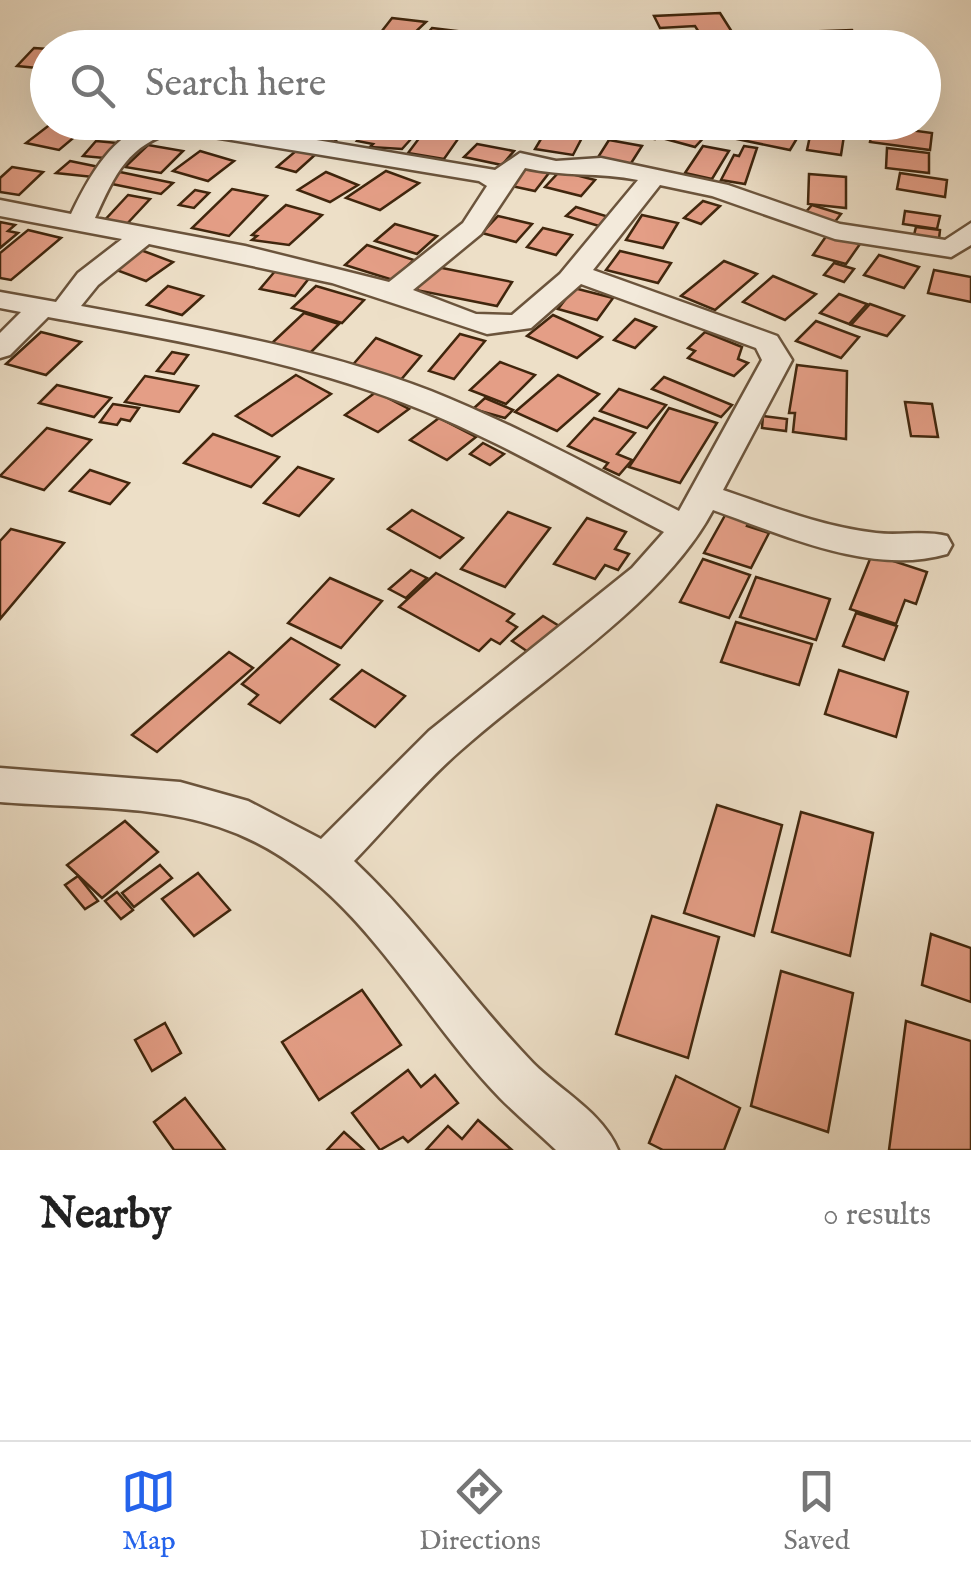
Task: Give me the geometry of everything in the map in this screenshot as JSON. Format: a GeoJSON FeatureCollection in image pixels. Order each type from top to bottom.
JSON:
{"type":"FeatureCollection","features":[{"type":"Feature","properties":{"kind":"street"},"geometry":{"type":"LineString","coordinates":[[80,225],[101,178],[133,140]]}},
{"type":"Feature","properties":{"kind":"street"},"geometry":{"type":"LineString","coordinates":[[274,140],[486,175],[497,182]]}},
{"type":"Feature","properties":{"kind":"street"},"geometry":{"type":"LineString","coordinates":[[393,292],[460,238],[491,204],[497,182],[520,160],[556,168],[601,166],[719,190],[835,231],[878,235],[928,248],[950,249],[971,231]]}},
{"type":"Feature","properties":{"kind":"street"},"geometry":{"type":"LineString","coordinates":[[0,208],[272,260],[393,292],[440,312],[506,326],[536,315],[654,177]]}},
{"type":"Feature","properties":{"kind":"street"},"geometry":{"type":"LineString","coordinates":[[0,349],[141,237]]}},
{"type":"Feature","properties":{"kind":"street"},"geometry":{"type":"LineString","coordinates":[[326,862],[443,742],[644,577],[686,529],[777,360],[767,342],[573,272]]}},
{"type":"Feature","properties":{"kind":"street"},"geometry":{"type":"LineString","coordinates":[[0,300],[182,334],[378,383],[470,419],[686,529]]}},
{"type":"Feature","properties":{"kind":"street"},"geometry":{"type":"LineString","coordinates":[[705,496],[838,538],[910,549],[935,545]]}},
{"type":"Feature","properties":{"kind":"street"},"geometry":{"type":"LineString","coordinates":[[0,786],[92,789],[180,799],[232,813],[326,862],[374,908],[516,1080],[593,1150]]}},
{"type":"Feature","properties":{"kind":"building"},"geometry":{"type":"Polygon","coordinates":[[[720,13],[731,30],[660,28],[654,16],[720,13]]]}},
{"type":"Feature","properties":{"kind":"building"},"geometry":{"type":"Polygon","coordinates":[[[392,18],[426,22],[418,30],[383,30],[392,18]]]}},
{"type":"Feature","properties":{"kind":"building"},"geometry":{"type":"Polygon","coordinates":[[[30,52],[30,67],[17,66],[30,52]]]}},
{"type":"Feature","properties":{"kind":"building"},"geometry":{"type":"Polygon","coordinates":[[[30,140],[71,140],[59,150],[26,143],[30,140]]]}},
{"type":"Feature","properties":{"kind":"building"},"geometry":{"type":"Polygon","coordinates":[[[410,140],[402,149],[370,147],[373,144],[357,141],[410,140]]]}},
{"type":"Feature","properties":{"kind":"building"},"geometry":{"type":"Polygon","coordinates":[[[418,140],[457,140],[444,159],[408,153],[418,140]]]}},
{"type":"Feature","properties":{"kind":"building"},"geometry":{"type":"Polygon","coordinates":[[[540,140],[581,140],[573,155],[535,149],[540,140]]]}},
{"type":"Feature","properties":{"kind":"building"},"geometry":{"type":"Polygon","coordinates":[[[609,140],[642,146],[628,168],[595,162],[609,140]]]}},
{"type":"Feature","properties":{"kind":"building"},"geometry":{"type":"Polygon","coordinates":[[[669,140],[701,140],[695,147],[669,140]]]}},
{"type":"Feature","properties":{"kind":"building"},"geometry":{"type":"Polygon","coordinates":[[[741,140],[796,140],[790,150],[741,140]]]}},
{"type":"Feature","properties":{"kind":"building"},"geometry":{"type":"Polygon","coordinates":[[[809,140],[843,140],[841,155],[807,150],[809,140]]]}},
{"type":"Feature","properties":{"kind":"building"},"geometry":{"type":"Polygon","coordinates":[[[870,140],[931,140],[930,150],[870,140]]]}},
{"type":"Feature","properties":{"kind":"building"},"geometry":{"type":"Polygon","coordinates":[[[96,141],[128,144],[115,159],[83,156],[96,141]]]}},
{"type":"Feature","properties":{"kind":"building"},"geometry":{"type":"Polygon","coordinates":[[[477,144],[514,151],[502,165],[464,157],[477,144]]]}},
{"type":"Feature","properties":{"kind":"building"},"geometry":{"type":"Polygon","coordinates":[[[148,145],[183,151],[161,173],[125,167],[148,145]]]}},
{"type":"Feature","properties":{"kind":"building"},"geometry":{"type":"Polygon","coordinates":[[[703,146],[729,151],[712,179],[685,173],[703,146]]]}},
{"type":"Feature","properties":{"kind":"building"},"geometry":{"type":"Polygon","coordinates":[[[744,146],[757,148],[745,184],[721,180],[734,155],[739,156],[744,146]]]}},
{"type":"Feature","properties":{"kind":"building"},"geometry":{"type":"Polygon","coordinates":[[[887,148],[929,153],[929,173],[886,168],[887,148]]]}},
{"type":"Feature","properties":{"kind":"building"},"geometry":{"type":"Polygon","coordinates":[[[297,150],[316,154],[296,172],[277,167],[297,150]]]}},
{"type":"Feature","properties":{"kind":"building"},"geometry":{"type":"Polygon","coordinates":[[[200,151],[234,161],[208,181],[173,171],[200,151]]]}},
{"type":"Feature","properties":{"kind":"building"},"geometry":{"type":"Polygon","coordinates":[[[70,161],[104,168],[93,177],[56,173],[70,161]]]}},
{"type":"Feature","properties":{"kind":"building"},"geometry":{"type":"Polygon","coordinates":[[[520,162],[552,169],[535,191],[502,184],[520,162]]]}},
{"type":"Feature","properties":{"kind":"building"},"geometry":{"type":"Polygon","coordinates":[[[12,167],[43,172],[19,195],[0,192],[0,178],[12,167]]]}},
{"type":"Feature","properties":{"kind":"building"},"geometry":{"type":"Polygon","coordinates":[[[386,171],[419,183],[380,210],[346,198],[386,171]]]}},
{"type":"Feature","properties":{"kind":"building"},"geometry":{"type":"Polygon","coordinates":[[[560,171],[595,180],[581,196],[545,187],[560,171]]]}},
{"type":"Feature","properties":{"kind":"building"},"geometry":{"type":"Polygon","coordinates":[[[120,172],[173,183],[161,194],[107,183],[120,172]]]}},
{"type":"Feature","properties":{"kind":"building"},"geometry":{"type":"Polygon","coordinates":[[[326,172],[358,185],[330,202],[298,190],[326,172]]]}},
{"type":"Feature","properties":{"kind":"building"},"geometry":{"type":"Polygon","coordinates":[[[900,173],[947,180],[945,197],[897,189],[900,173]]]}},
{"type":"Feature","properties":{"kind":"building"},"geometry":{"type":"Polygon","coordinates":[[[809,174],[846,177],[846,208],[808,204],[809,174]]]}},
{"type":"Feature","properties":{"kind":"building"},"geometry":{"type":"Polygon","coordinates":[[[232,189],[267,196],[229,236],[192,228],[232,189]]]}},
{"type":"Feature","properties":{"kind":"building"},"geometry":{"type":"Polygon","coordinates":[[[195,190],[209,193],[194,208],[179,205],[195,190]]]}},
{"type":"Feature","properties":{"kind":"building"},"geometry":{"type":"Polygon","coordinates":[[[128,195],[150,199],[125,226],[103,222],[128,195]]]}},
{"type":"Feature","properties":{"kind":"building"},"geometry":{"type":"Polygon","coordinates":[[[703,201],[720,206],[701,224],[684,218],[703,201]]]}},
{"type":"Feature","properties":{"kind":"building"},"geometry":{"type":"Polygon","coordinates":[[[286,205],[322,215],[289,245],[252,240],[257,236],[252,235],[286,205]]]}},
{"type":"Feature","properties":{"kind":"building"},"geometry":{"type":"Polygon","coordinates":[[[812,205],[841,214],[834,223],[804,214],[812,205]]]}},
{"type":"Feature","properties":{"kind":"building"},"geometry":{"type":"Polygon","coordinates":[[[576,207],[609,217],[599,226],[566,216],[576,207]]]}},
{"type":"Feature","properties":{"kind":"building"},"geometry":{"type":"Polygon","coordinates":[[[905,211],[940,216],[937,229],[903,224],[905,211]]]}},
{"type":"Feature","properties":{"kind":"building"},"geometry":{"type":"Polygon","coordinates":[[[642,215],[678,223],[663,248],[626,240],[642,215]]]}},
{"type":"Feature","properties":{"kind":"building"},"geometry":{"type":"Polygon","coordinates":[[[498,216],[532,224],[516,242],[482,233],[498,216]]]}},
{"type":"Feature","properties":{"kind":"building"},"geometry":{"type":"Polygon","coordinates":[[[0,222],[15,225],[8,231],[18,233],[0,248],[0,222]]]}},
{"type":"Feature","properties":{"kind":"building"},"geometry":{"type":"Polygon","coordinates":[[[395,224],[437,236],[417,254],[375,241],[395,224]]]}},
{"type":"Feature","properties":{"kind":"building"},"geometry":{"type":"Polygon","coordinates":[[[916,227],[940,230],[939,239],[914,235],[916,227]]]}},
{"type":"Feature","properties":{"kind":"building"},"geometry":{"type":"Polygon","coordinates":[[[543,228],[572,235],[556,255],[527,247],[543,228]]]}},
{"type":"Feature","properties":{"kind":"building"},"geometry":{"type":"Polygon","coordinates":[[[28,230],[61,238],[11,280],[0,278],[0,253],[28,230]]]}},
{"type":"Feature","properties":{"kind":"building"},"geometry":{"type":"Polygon","coordinates":[[[827,235],[860,244],[846,264],[813,255],[827,235]]]}},
{"type":"Feature","properties":{"kind":"building"},"geometry":{"type":"Polygon","coordinates":[[[367,245],[414,260],[393,280],[345,265],[367,245]]]}},
{"type":"Feature","properties":{"kind":"building"},"geometry":{"type":"Polygon","coordinates":[[[138,249],[173,262],[146,281],[111,268],[138,249]]]}},
{"type":"Feature","properties":{"kind":"building"},"geometry":{"type":"Polygon","coordinates":[[[620,251],[671,263],[658,283],[606,270],[620,251]]]}},
{"type":"Feature","properties":{"kind":"building"},"geometry":{"type":"Polygon","coordinates":[[[879,255],[919,267],[904,288],[864,275],[879,255]]]}},
{"type":"Feature","properties":{"kind":"building"},"geometry":{"type":"Polygon","coordinates":[[[724,261],[757,274],[715,310],[681,296],[724,261]]]}},
{"type":"Feature","properties":{"kind":"building"},"geometry":{"type":"Polygon","coordinates":[[[834,263],[854,269],[844,282],[824,275],[834,263]]]}},
{"type":"Feature","properties":{"kind":"building"},"geometry":{"type":"Polygon","coordinates":[[[432,266],[512,282],[497,306],[416,290],[432,266]]]}},
{"type":"Feature","properties":{"kind":"building"},"geometry":{"type":"Polygon","coordinates":[[[276,270],[310,277],[295,296],[260,289],[276,270]]]}},
{"type":"Feature","properties":{"kind":"building"},"geometry":{"type":"Polygon","coordinates":[[[934,270],[971,277],[971,302],[928,293],[934,270]]]}},
{"type":"Feature","properties":{"kind":"building"},"geometry":{"type":"Polygon","coordinates":[[[773,276],[816,294],[785,320],[743,302],[773,276]]]}},
{"type":"Feature","properties":{"kind":"building"},"geometry":{"type":"Polygon","coordinates":[[[168,286],[203,296],[182,315],[147,305],[168,286]]]}},
{"type":"Feature","properties":{"kind":"building"},"geometry":{"type":"Polygon","coordinates":[[[316,286],[364,300],[342,323],[292,308],[316,286]]]}},
{"type":"Feature","properties":{"kind":"building"},"geometry":{"type":"Polygon","coordinates":[[[574,288],[613,298],[597,320],[558,309],[574,288]]]}},
{"type":"Feature","properties":{"kind":"building"},"geometry":{"type":"Polygon","coordinates":[[[839,294],[867,304],[849,324],[820,313],[839,294]]]}},
{"type":"Feature","properties":{"kind":"building"},"geometry":{"type":"Polygon","coordinates":[[[870,304],[904,316],[887,336],[851,325],[870,304]]]}},
{"type":"Feature","properties":{"kind":"building"},"geometry":{"type":"Polygon","coordinates":[[[304,313],[339,324],[308,355],[272,343],[304,313]]]}},
{"type":"Feature","properties":{"kind":"building"},"geometry":{"type":"Polygon","coordinates":[[[553,315],[602,337],[577,358],[527,336],[553,315]]]}},
{"type":"Feature","properties":{"kind":"building"},"geometry":{"type":"Polygon","coordinates":[[[635,319],[656,327],[635,348],[614,340],[635,319]]]}},
{"type":"Feature","properties":{"kind":"building"},"geometry":{"type":"Polygon","coordinates":[[[816,321],[859,337],[841,358],[796,341],[816,321]]]}},
{"type":"Feature","properties":{"kind":"building"},"geometry":{"type":"Polygon","coordinates":[[[41,332],[81,342],[46,375],[6,364],[41,332]]]}},
{"type":"Feature","properties":{"kind":"building"},"geometry":{"type":"Polygon","coordinates":[[[705,332],[742,347],[738,359],[748,363],[734,376],[688,358],[695,351],[688,348],[705,332]]]}},
{"type":"Feature","properties":{"kind":"building"},"geometry":{"type":"Polygon","coordinates":[[[460,334],[485,341],[454,379],[429,371],[460,334]]]}},
{"type":"Feature","properties":{"kind":"building"},"geometry":{"type":"Polygon","coordinates":[[[376,338],[421,356],[399,382],[350,368],[376,338]]]}},
{"type":"Feature","properties":{"kind":"building"},"geometry":{"type":"Polygon","coordinates":[[[172,352],[188,355],[174,374],[157,371],[172,352]]]}},
{"type":"Feature","properties":{"kind":"building"},"geometry":{"type":"Polygon","coordinates":[[[500,362],[535,375],[506,404],[470,390],[500,362]]]}},
{"type":"Feature","properties":{"kind":"building"},"geometry":{"type":"Polygon","coordinates":[[[797,365],[847,371],[846,439],[793,432],[795,413],[789,413],[797,365]]]}},
{"type":"Feature","properties":{"kind":"building"},"geometry":{"type":"Polygon","coordinates":[[[296,375],[331,394],[272,436],[236,416],[296,375]]]}},
{"type":"Feature","properties":{"kind":"building"},"geometry":{"type":"Polygon","coordinates":[[[558,375],[599,394],[557,431],[515,412],[558,375]]]}},
{"type":"Feature","properties":{"kind":"building"},"geometry":{"type":"Polygon","coordinates":[[[145,376],[198,386],[179,412],[125,402],[145,376]]]}},
{"type":"Feature","properties":{"kind":"building"},"geometry":{"type":"Polygon","coordinates":[[[664,377],[732,405],[721,417],[652,389],[664,377]]]}},
{"type":"Feature","properties":{"kind":"building"},"geometry":{"type":"Polygon","coordinates":[[[57,385],[111,398],[94,417],[39,403],[57,385]]]}},
{"type":"Feature","properties":{"kind":"building"},"geometry":{"type":"Polygon","coordinates":[[[619,389],[666,405],[647,428],[600,411],[619,389]]]}},
{"type":"Feature","properties":{"kind":"building"},"geometry":{"type":"Polygon","coordinates":[[[376,392],[409,409],[378,432],[345,415],[376,392]]]}},
{"type":"Feature","properties":{"kind":"building"},"geometry":{"type":"Polygon","coordinates":[[[485,398],[513,410],[505,418],[473,409],[485,398]]]}},
{"type":"Feature","properties":{"kind":"building"},"geometry":{"type":"Polygon","coordinates":[[[905,402],[932,404],[938,437],[911,436],[905,402]]]}},
{"type":"Feature","properties":{"kind":"building"},"geometry":{"type":"Polygon","coordinates":[[[113,404],[139,408],[130,421],[121,419],[117,425],[100,422],[113,404]]]}},
{"type":"Feature","properties":{"kind":"building"},"geometry":{"type":"Polygon","coordinates":[[[669,408],[717,423],[680,483],[629,467],[669,408]]]}},
{"type":"Feature","properties":{"kind":"building"},"geometry":{"type":"Polygon","coordinates":[[[763,416],[787,419],[786,431],[762,428],[763,416]]]}},
{"type":"Feature","properties":{"kind":"building"},"geometry":{"type":"Polygon","coordinates":[[[439,418],[476,437],[447,460],[410,440],[439,418]]]}},
{"type":"Feature","properties":{"kind":"building"},"geometry":{"type":"Polygon","coordinates":[[[594,418],[635,433],[617,454],[632,460],[619,475],[604,468],[608,463],[568,446],[594,418]]]}},
{"type":"Feature","properties":{"kind":"building"},"geometry":{"type":"Polygon","coordinates":[[[47,428],[91,440],[44,490],[0,476],[47,428]]]}},
{"type":"Feature","properties":{"kind":"building"},"geometry":{"type":"Polygon","coordinates":[[[213,434],[279,457],[251,487],[184,463],[213,434]]]}},
{"type":"Feature","properties":{"kind":"building"},"geometry":{"type":"Polygon","coordinates":[[[483,443],[504,454],[490,465],[470,454],[483,443]]]}},
{"type":"Feature","properties":{"kind":"building"},"geometry":{"type":"Polygon","coordinates":[[[298,467],[333,479],[299,516],[264,503],[298,467]]]}},
{"type":"Feature","properties":{"kind":"building"},"geometry":{"type":"Polygon","coordinates":[[[90,470],[129,483],[110,504],[70,491],[90,470]]]}},
{"type":"Feature","properties":{"kind":"building"},"geometry":{"type":"Polygon","coordinates":[[[412,510],[463,538],[440,558],[388,529],[412,510]]]}},
{"type":"Feature","properties":{"kind":"building"},"geometry":{"type":"Polygon","coordinates":[[[728,510],[751,518],[747,526],[769,533],[751,568],[704,553],[728,510]]]}},
{"type":"Feature","properties":{"kind":"building"},"geometry":{"type":"Polygon","coordinates":[[[508,512],[550,528],[505,587],[461,569],[508,512]]]}},
{"type":"Feature","properties":{"kind":"building"},"geometry":{"type":"Polygon","coordinates":[[[587,518],[626,532],[615,549],[629,554],[618,570],[605,565],[595,579],[554,564],[587,518]]]}},
{"type":"Feature","properties":{"kind":"building"},"geometry":{"type":"Polygon","coordinates":[[[11,529],[64,543],[0,619],[0,541],[11,529]]]}},
{"type":"Feature","properties":{"kind":"building"},"geometry":{"type":"Polygon","coordinates":[[[872,554],[927,572],[916,604],[905,600],[896,624],[850,609],[872,554]]]}},
{"type":"Feature","properties":{"kind":"building"},"geometry":{"type":"Polygon","coordinates":[[[703,559],[750,575],[729,618],[680,602],[703,559]]]}},
{"type":"Feature","properties":{"kind":"building"},"geometry":{"type":"Polygon","coordinates":[[[411,570],[427,578],[406,598],[389,589],[411,570]]]}},
{"type":"Feature","properties":{"kind":"building"},"geometry":{"type":"Polygon","coordinates":[[[436,573],[514,614],[507,621],[517,627],[500,644],[491,639],[479,651],[399,607],[436,573]]]}},
{"type":"Feature","properties":{"kind":"building"},"geometry":{"type":"Polygon","coordinates":[[[756,577],[830,599],[816,640],[740,617],[756,577]]]}},
{"type":"Feature","properties":{"kind":"building"},"geometry":{"type":"Polygon","coordinates":[[[330,578],[382,601],[341,648],[288,623],[330,578]]]}},
{"type":"Feature","properties":{"kind":"building"},"geometry":{"type":"Polygon","coordinates":[[[856,613],[897,626],[884,660],[843,646],[856,613]]]}},
{"type":"Feature","properties":{"kind":"building"},"geometry":{"type":"Polygon","coordinates":[[[543,616],[564,629],[534,656],[512,641],[543,616]]]}},
{"type":"Feature","properties":{"kind":"building"},"geometry":{"type":"Polygon","coordinates":[[[736,622],[812,644],[799,685],[721,662],[736,622]]]}},
{"type":"Feature","properties":{"kind":"building"},"geometry":{"type":"Polygon","coordinates":[[[291,638],[339,665],[280,723],[249,704],[258,695],[242,684],[291,638]]]}},
{"type":"Feature","properties":{"kind":"building"},"geometry":{"type":"Polygon","coordinates":[[[229,652],[253,668],[157,752],[132,735],[229,652]]]}},
{"type":"Feature","properties":{"kind":"building"},"geometry":{"type":"Polygon","coordinates":[[[362,670],[405,696],[375,727],[331,699],[362,670]]]}},
{"type":"Feature","properties":{"kind":"building"},"geometry":{"type":"Polygon","coordinates":[[[839,670],[908,692],[896,737],[825,714],[839,670]]]}},
{"type":"Feature","properties":{"kind":"building"},"geometry":{"type":"Polygon","coordinates":[[[717,805],[782,825],[754,936],[684,913],[717,805]]]}},
{"type":"Feature","properties":{"kind":"building"},"geometry":{"type":"Polygon","coordinates":[[[801,812],[873,833],[850,956],[772,932],[801,812]]]}},
{"type":"Feature","properties":{"kind":"building"},"geometry":{"type":"Polygon","coordinates":[[[125,821],[158,852],[102,898],[67,865],[125,821]]]}},
{"type":"Feature","properties":{"kind":"building"},"geometry":{"type":"Polygon","coordinates":[[[160,865],[172,878],[134,907],[122,893],[160,865]]]}},
{"type":"Feature","properties":{"kind":"building"},"geometry":{"type":"Polygon","coordinates":[[[198,873],[230,910],[194,936],[162,899],[198,873]]]}},
{"type":"Feature","properties":{"kind":"building"},"geometry":{"type":"Polygon","coordinates":[[[78,876],[98,901],[85,909],[65,885],[78,876]]]}},
{"type":"Feature","properties":{"kind":"building"},"geometry":{"type":"Polygon","coordinates":[[[117,892],[133,910],[121,919],[105,901],[117,892]]]}},
{"type":"Feature","properties":{"kind":"building"},"geometry":{"type":"Polygon","coordinates":[[[652,916],[719,937],[688,1058],[616,1034],[652,916]]]}},
{"type":"Feature","properties":{"kind":"building"},"geometry":{"type":"Polygon","coordinates":[[[931,934],[971,948],[971,1002],[922,985],[931,934]]]}},
{"type":"Feature","properties":{"kind":"building"},"geometry":{"type":"Polygon","coordinates":[[[781,971],[853,993],[828,1132],[751,1106],[781,971]]]}},
{"type":"Feature","properties":{"kind":"building"},"geometry":{"type":"Polygon","coordinates":[[[362,990],[401,1045],[319,1100],[282,1042],[362,990]]]}},
{"type":"Feature","properties":{"kind":"building"},"geometry":{"type":"Polygon","coordinates":[[[906,1021],[971,1041],[971,1150],[889,1150],[906,1021]]]}},
{"type":"Feature","properties":{"kind":"building"},"geometry":{"type":"Polygon","coordinates":[[[165,1023],[181,1053],[152,1071],[135,1040],[165,1023]]]}},
{"type":"Feature","properties":{"kind":"building"},"geometry":{"type":"Polygon","coordinates":[[[408,1070],[421,1087],[435,1075],[458,1103],[408,1142],[403,1137],[380,1150],[352,1113],[408,1070]]]}},
{"type":"Feature","properties":{"kind":"building"},"geometry":{"type":"Polygon","coordinates":[[[676,1076],[740,1108],[724,1150],[663,1150],[649,1143],[676,1076]]]}},
{"type":"Feature","properties":{"kind":"building"},"geometry":{"type":"Polygon","coordinates":[[[185,1098],[225,1150],[174,1150],[154,1122],[185,1098]]]}},
{"type":"Feature","properties":{"kind":"building"},"geometry":{"type":"Polygon","coordinates":[[[478,1120],[512,1150],[426,1150],[448,1126],[462,1139],[478,1120]]]}},
{"type":"Feature","properties":{"kind":"building"},"geometry":{"type":"Polygon","coordinates":[[[344,1132],[364,1150],[327,1150],[344,1132]]]}}]}
